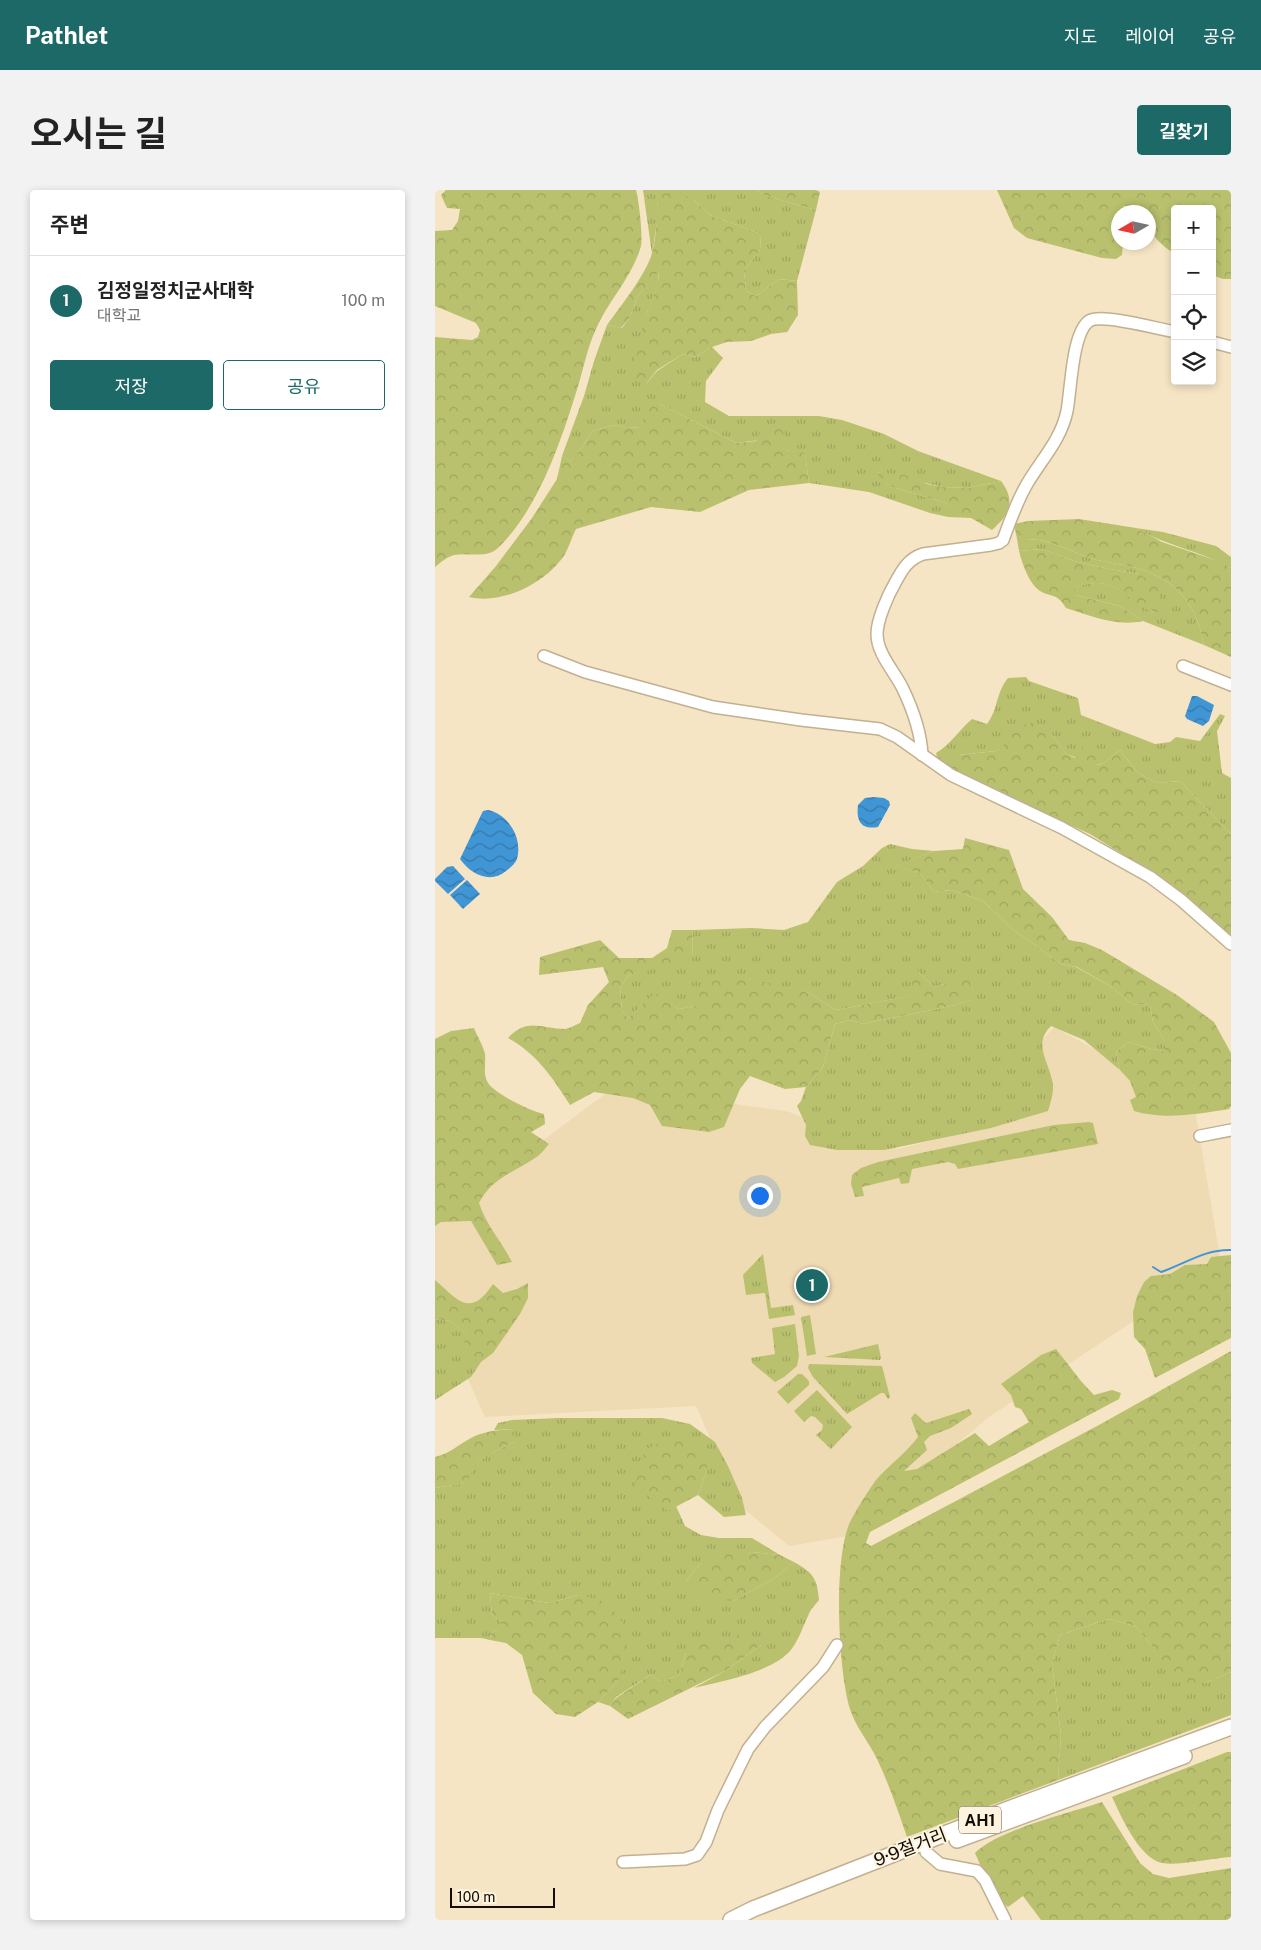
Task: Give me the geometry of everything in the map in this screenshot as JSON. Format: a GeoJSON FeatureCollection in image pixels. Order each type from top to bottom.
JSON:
{"type":"FeatureCollection","features":[{"type":"Feature","properties":{"kind":"highway","name":"9·9절거리"},"geometry":{"type":"LineString","coordinates":[[731,1920],[753,1909],[899,1852],[1231,1727]]}},
{"type":"Feature","properties":{"kind":"highway","name":"9·9절거리"},"geometry":{"type":"LineString","coordinates":[[753,1920],[926,1852],[1231,1738]]}},
{"type":"Feature","properties":{"kind":"street"},"geometry":{"type":"LineString","coordinates":[[922,755],[921,739],[917,725],[903,690],[883,655],[877,638],[878,626],[891,590],[903,568],[914,557],[923,554],[991,545],[1003,540],[1019,499],[1061,431],[1069,398],[1075,349],[1079,336],[1089,322],[1101,318],[1113,319],[1171,331]]}},
{"type":"Feature","properties":{"kind":"street"},"geometry":{"type":"LineString","coordinates":[[1216,343],[1231,347]]}},
{"type":"Feature","properties":{"kind":"street"},"geometry":{"type":"LineString","coordinates":[[544,656],[585,672],[731,711],[880,728],[897,737],[951,775],[1062,828],[1150,877],[1181,900],[1231,944]]}},
{"type":"Feature","properties":{"kind":"street"},"geometry":{"type":"LineString","coordinates":[[1183,666],[1231,685]]}},
{"type":"Feature","properties":{"kind":"street"},"geometry":{"type":"LineString","coordinates":[[1200,1136],[1231,1130]]}},
{"type":"Feature","properties":{"kind":"street"},"geometry":{"type":"LineString","coordinates":[[623,1862],[685,1859],[697,1855],[706,1842],[718,1810],[748,1749],[765,1727],[823,1667],[837,1645]]}},
{"type":"Feature","properties":{"kind":"street"},"geometry":{"type":"LineString","coordinates":[[926,1852],[933,1860],[941,1864],[977,1871],[985,1880],[1005,1920]]}},
{"type":"Feature","properties":{"kind":"shaded area"},"geometry":{"type":"Polygon","coordinates":[[[1054,1027],[1194,1103],[1221,1263],[989,1417],[849,1536],[789,1546],[739,1505],[696,1406],[485,1417],[435,1306],[435,1221],[613,1088],[786,1111],[898,1149],[1029,1117],[1039,1044],[1054,1027]]]}},
{"type":"Feature","properties":{"kind":"green space"},"geometry":{"type":"Polygon","coordinates":[[[446,190],[636,190],[641,246],[632,268],[607,308],[593,336],[557,449],[538,492],[526,513],[513,531],[494,551],[483,554],[454,555],[446,558],[435,567],[435,337],[472,340],[478,337],[480,330],[476,323],[435,306],[435,231],[452,230],[458,221],[460,209],[447,208],[441,195],[446,190]]]}},
{"type":"Feature","properties":{"kind":"green space"},"geometry":{"type":"Polygon","coordinates":[[[643,190],[756,190],[766,196],[816,210],[797,281],[779,279],[756,296],[746,291],[744,270],[760,250],[761,234],[710,215],[694,200],[658,196],[657,223],[652,254],[643,190]]]}},
{"type":"Feature","properties":{"kind":"green space"},"geometry":{"type":"Polygon","coordinates":[[[756,190],[816,190],[820,192],[816,210],[766,196],[756,190]]]}},
{"type":"Feature","properties":{"kind":"green space"},"geometry":{"type":"Polygon","coordinates":[[[997,190],[1231,190],[1231,279],[1216,276],[1216,205],[1171,205],[1171,251],[1156,238],[1156,205],[1111,205],[1111,250],[1122,250],[1122,255],[1116,259],[1102,258],[1027,238],[1014,228],[997,190]]]}},
{"type":"Feature","properties":{"kind":"green space"},"geometry":{"type":"Polygon","coordinates":[[[677,191],[694,200],[710,215],[761,234],[760,250],[744,270],[746,291],[756,296],[779,279],[797,281],[798,315],[787,332],[771,334],[751,341],[727,342],[712,347],[695,357],[683,354],[657,370],[645,385],[631,376],[640,336],[657,287],[659,271],[638,296],[629,319],[621,328],[607,325],[633,290],[649,261],[655,239],[658,195],[677,191]]]}},
{"type":"Feature","properties":{"kind":"green space"},"geometry":{"type":"Polygon","coordinates":[[[659,270],[658,285],[647,312],[636,356],[645,385],[657,371],[683,354],[695,357],[712,347],[723,358],[706,381],[705,402],[729,416],[819,416],[842,420],[884,434],[918,451],[1001,481],[967,488],[943,487],[876,472],[892,487],[943,502],[973,518],[948,517],[930,513],[869,492],[809,483],[805,454],[786,450],[783,437],[736,443],[658,403],[643,427],[627,428],[614,425],[592,431],[583,446],[570,461],[562,456],[607,325],[622,328],[629,319],[638,296],[659,270]]]}},
{"type":"Feature","properties":{"kind":"green space"},"geometry":{"type":"Polygon","coordinates":[[[650,403],[658,403],[736,443],[756,441],[763,427],[782,422],[786,450],[805,453],[809,483],[749,490],[700,512],[651,507],[576,529],[565,554],[557,565],[535,582],[509,595],[482,599],[469,597],[496,566],[532,518],[557,479],[562,456],[570,461],[583,446],[592,431],[614,425],[627,428],[643,427],[644,411],[650,403]]]}},
{"type":"Feature","properties":{"kind":"green space"},"geometry":{"type":"Polygon","coordinates":[[[875,472],[906,475],[927,484],[943,487],[967,488],[1001,481],[1006,488],[1009,507],[1007,513],[992,530],[943,502],[892,487],[875,472]]]}},
{"type":"Feature","properties":{"kind":"green space"},"geometry":{"type":"Polygon","coordinates":[[[1079,519],[1136,528],[1162,542],[1221,562],[1231,568],[1231,657],[1204,645],[1197,619],[1185,598],[1177,589],[1156,575],[1130,566],[1090,558],[1050,543],[1017,539],[1014,524],[1028,521],[1079,519]]]}},
{"type":"Feature","properties":{"kind":"green space"},"geometry":{"type":"Polygon","coordinates":[[[1136,528],[1163,532],[1216,546],[1231,557],[1231,568],[1208,557],[1147,534],[1136,528]]]}},
{"type":"Feature","properties":{"kind":"green space"},"geometry":{"type":"Polygon","coordinates":[[[1017,539],[1044,541],[1090,558],[1137,568],[1156,575],[1177,589],[1185,598],[1197,619],[1204,645],[1143,621],[1120,606],[1075,595],[1074,587],[1100,583],[1117,588],[1153,612],[1139,574],[1074,561],[1042,549],[1019,551],[1017,539]]]}},
{"type":"Feature","properties":{"kind":"green space"},"geometry":{"type":"Polygon","coordinates":[[[1042,549],[1074,561],[1139,574],[1157,586],[1161,602],[1160,613],[1137,604],[1114,587],[1104,584],[1075,587],[1075,595],[1120,606],[1143,621],[1114,622],[1066,608],[1057,598],[1036,588],[1024,567],[1019,551],[1042,549]]]}},
{"type":"Feature","properties":{"kind":"green space"},"geometry":{"type":"Polygon","coordinates":[[[1026,677],[1029,681],[1078,698],[1081,715],[1155,744],[1170,742],[1176,737],[1200,741],[1220,714],[1225,716],[1217,731],[1222,773],[1231,778],[1231,834],[1180,781],[1157,783],[1138,773],[1120,750],[1104,763],[1096,765],[1066,754],[1051,733],[1005,746],[996,751],[958,755],[953,772],[938,761],[936,753],[972,719],[987,724],[991,719],[1001,689],[1008,678],[1026,677]]]}},
{"type":"Feature","properties":{"kind":"green space"},"geometry":{"type":"Polygon","coordinates":[[[1035,722],[1051,733],[1066,754],[1075,758],[1088,739],[1097,746],[1097,765],[1104,763],[1120,750],[1138,773],[1157,783],[1180,781],[1231,834],[1231,937],[1167,882],[1090,834],[953,772],[948,764],[958,755],[996,751],[1004,746],[1001,735],[1019,726],[1035,722]]]}},
{"type":"Feature","properties":{"kind":"green space"},"geometry":{"type":"Polygon","coordinates":[[[965,838],[1009,850],[1023,889],[1052,917],[1069,940],[1085,943],[1102,950],[1177,995],[1214,1022],[1231,1053],[1231,1106],[1229,1109],[1169,1116],[1134,1111],[1130,1100],[1136,1097],[1130,1081],[1120,1070],[1116,1052],[1129,1042],[1165,1051],[1165,1041],[1153,1022],[1150,1005],[1132,1004],[1110,986],[1077,967],[1061,964],[1011,928],[983,901],[952,890],[934,892],[920,873],[895,866],[934,851],[963,849],[965,838]]]}},
{"type":"Feature","properties":{"kind":"green space"},"geometry":{"type":"Polygon","coordinates":[[[890,844],[934,851],[896,866],[920,873],[934,892],[952,890],[983,901],[1011,928],[1061,964],[1076,967],[1110,986],[1132,1004],[1150,1005],[1153,1022],[1165,1041],[1165,1051],[1129,1042],[1116,1052],[1120,1070],[1084,1040],[1051,1026],[1043,1039],[1042,1046],[1053,1084],[1048,1111],[991,1128],[884,1150],[837,1150],[810,1145],[805,1136],[806,1125],[797,1106],[806,1087],[823,1067],[835,1024],[850,1020],[862,1024],[951,1006],[974,999],[971,981],[934,987],[916,970],[915,995],[836,1010],[809,993],[748,979],[695,1006],[679,1009],[655,994],[628,1018],[622,1011],[620,987],[629,975],[692,958],[693,930],[752,928],[784,930],[808,922],[837,882],[863,866],[882,848],[890,844]]]}},
{"type":"Feature","properties":{"kind":"green space"},"geometry":{"type":"Polygon","coordinates":[[[672,930],[693,930],[692,958],[669,966],[629,975],[620,987],[622,1011],[628,1018],[655,993],[679,1009],[695,1006],[703,981],[748,979],[770,983],[809,993],[836,1010],[914,995],[910,979],[916,970],[934,987],[945,984],[951,972],[971,981],[975,999],[951,1006],[862,1024],[850,1020],[835,1024],[823,1067],[806,1087],[785,1089],[750,1076],[740,1089],[724,1127],[709,1132],[662,1126],[650,1105],[633,1098],[594,1092],[570,1105],[551,1076],[536,1059],[528,1051],[508,1038],[515,1032],[528,1026],[565,1029],[580,1023],[588,1005],[609,982],[603,967],[539,975],[540,957],[600,940],[619,958],[652,958],[667,948],[672,930]]]}},
{"type":"Feature","properties":{"kind":"green space"},"geometry":{"type":"Polygon","coordinates":[[[474,1028],[485,1054],[486,1078],[490,1086],[504,1096],[544,1114],[545,1124],[531,1132],[549,1144],[537,1157],[497,1182],[479,1203],[486,1219],[512,1262],[497,1265],[471,1221],[441,1222],[435,1226],[435,1039],[451,1031],[474,1028]]]}},
{"type":"Feature","properties":{"kind":"green space"},"geometry":{"type":"Polygon","coordinates":[[[1093,1123],[1098,1144],[958,1169],[955,1164],[948,1162],[912,1169],[909,1183],[901,1184],[899,1178],[862,1187],[864,1196],[855,1197],[851,1184],[852,1175],[861,1168],[878,1162],[1054,1125],[1093,1123]]]}},
{"type":"Feature","properties":{"kind":"green space"},"geometry":{"type":"Polygon","coordinates":[[[763,1254],[771,1308],[793,1305],[795,1315],[769,1319],[765,1293],[746,1295],[743,1275],[763,1254]]]}},
{"type":"Feature","properties":{"kind":"green space"},"geometry":{"type":"Polygon","coordinates":[[[1231,1255],[1231,1338],[1155,1378],[1145,1349],[1134,1337],[1133,1312],[1137,1296],[1144,1282],[1151,1276],[1170,1274],[1185,1265],[1207,1264],[1211,1257],[1231,1255]]]}},
{"type":"Feature","properties":{"kind":"green space"},"geometry":{"type":"Polygon","coordinates":[[[435,1280],[464,1303],[478,1301],[493,1284],[503,1293],[528,1283],[528,1298],[520,1314],[493,1353],[481,1362],[470,1363],[464,1344],[466,1334],[451,1321],[435,1319],[435,1280]]]}},
{"type":"Feature","properties":{"kind":"green space"},"geometry":{"type":"Polygon","coordinates":[[[810,1315],[816,1354],[807,1356],[801,1317],[810,1315]]]}},
{"type":"Feature","properties":{"kind":"green space"},"geometry":{"type":"Polygon","coordinates":[[[435,1319],[451,1321],[466,1334],[470,1362],[481,1362],[471,1377],[435,1400],[435,1319]]]}},
{"type":"Feature","properties":{"kind":"green space"},"geometry":{"type":"Polygon","coordinates":[[[795,1324],[799,1356],[797,1366],[775,1382],[752,1363],[751,1358],[775,1354],[772,1328],[795,1324]]]}},
{"type":"Feature","properties":{"kind":"green space"},"geometry":{"type":"Polygon","coordinates":[[[878,1344],[880,1360],[824,1357],[878,1344]]]}},
{"type":"Feature","properties":{"kind":"green space"},"geometry":{"type":"Polygon","coordinates":[[[1056,1349],[1094,1395],[1112,1390],[1121,1393],[1119,1399],[870,1532],[866,1543],[871,1546],[1099,1425],[1231,1351],[1231,1672],[1205,1683],[1175,1682],[1152,1646],[1135,1626],[1109,1619],[1060,1635],[1052,1664],[1061,1735],[1058,1780],[907,1837],[881,1768],[850,1709],[846,1691],[840,1642],[839,1587],[841,1561],[850,1522],[876,1480],[918,1437],[911,1418],[915,1413],[926,1423],[969,1409],[972,1414],[951,1428],[930,1436],[924,1442],[927,1450],[904,1471],[917,1469],[975,1433],[989,1446],[1029,1422],[1021,1409],[1015,1407],[1011,1395],[1001,1384],[1041,1355],[1056,1349]]]}},
{"type":"Feature","properties":{"kind":"green space"},"geometry":{"type":"Polygon","coordinates":[[[809,1364],[882,1366],[890,1397],[888,1399],[884,1393],[881,1393],[847,1414],[813,1377],[808,1368],[809,1364]]]}},
{"type":"Feature","properties":{"kind":"green space"},"geometry":{"type":"Polygon","coordinates":[[[798,1374],[802,1374],[809,1381],[809,1385],[788,1404],[777,1392],[798,1374]]]}},
{"type":"Feature","properties":{"kind":"green space"},"geometry":{"type":"Polygon","coordinates":[[[817,1390],[852,1427],[831,1449],[816,1435],[822,1430],[823,1425],[815,1417],[811,1416],[804,1422],[794,1411],[817,1390]]]}},
{"type":"Feature","properties":{"kind":"green space"},"geometry":{"type":"Polygon","coordinates":[[[662,1418],[690,1424],[715,1442],[742,1498],[746,1515],[724,1517],[698,1495],[709,1464],[667,1511],[676,1506],[685,1526],[701,1535],[719,1538],[752,1538],[780,1555],[751,1552],[700,1564],[687,1580],[733,1601],[775,1578],[794,1562],[810,1573],[817,1587],[819,1600],[810,1612],[793,1647],[785,1656],[775,1663],[748,1674],[694,1688],[725,1671],[761,1645],[686,1653],[679,1675],[661,1682],[650,1675],[616,1697],[610,1706],[598,1702],[618,1681],[578,1595],[549,1603],[490,1593],[492,1615],[507,1626],[491,1633],[490,1640],[481,1638],[435,1638],[435,1488],[466,1483],[480,1461],[491,1453],[514,1442],[514,1429],[494,1430],[498,1423],[512,1420],[662,1418]]]}},
{"type":"Feature","properties":{"kind":"green space"},"geometry":{"type":"Polygon","coordinates":[[[514,1429],[514,1442],[491,1453],[480,1461],[467,1483],[435,1488],[435,1457],[445,1454],[481,1434],[497,1430],[514,1429]]]}},
{"type":"Feature","properties":{"kind":"green space"},"geometry":{"type":"Polygon","coordinates":[[[676,1434],[696,1442],[709,1464],[698,1495],[668,1511],[635,1486],[645,1450],[676,1434]]]}},
{"type":"Feature","properties":{"kind":"green space"},"geometry":{"type":"Polygon","coordinates":[[[751,1552],[780,1555],[794,1562],[775,1578],[733,1601],[704,1598],[687,1580],[700,1564],[726,1554],[751,1552]]]}},
{"type":"Feature","properties":{"kind":"green space"},"geometry":{"type":"Polygon","coordinates":[[[490,1593],[549,1603],[578,1595],[598,1599],[610,1606],[622,1622],[628,1650],[618,1681],[598,1702],[575,1717],[556,1714],[533,1693],[522,1655],[506,1643],[490,1640],[491,1633],[506,1626],[492,1615],[490,1593]]]}},
{"type":"Feature","properties":{"kind":"green space"},"geometry":{"type":"Polygon","coordinates":[[[1109,1619],[1135,1626],[1152,1646],[1205,1683],[1231,1672],[1231,1715],[1058,1780],[1061,1735],[1052,1664],[1060,1635],[1109,1619]]]}},
{"type":"Feature","properties":{"kind":"green space"},"geometry":{"type":"Polygon","coordinates":[[[737,1635],[758,1642],[761,1645],[725,1671],[628,1719],[610,1706],[616,1698],[650,1675],[661,1682],[679,1675],[686,1653],[712,1639],[737,1635]]]}},
{"type":"Feature","properties":{"kind":"green space"},"geometry":{"type":"Polygon","coordinates":[[[1231,1752],[1231,1857],[1169,1864],[1154,1860],[1138,1845],[1120,1815],[1112,1797],[1231,1752]]]}},
{"type":"Feature","properties":{"kind":"green space"},"geometry":{"type":"Polygon","coordinates":[[[1102,1802],[1140,1863],[1153,1874],[1169,1878],[1231,1868],[1231,1920],[1041,1920],[1023,1896],[1008,1907],[993,1894],[975,1853],[1000,1837],[1017,1830],[1102,1802]]]}},
{"type":"Feature","properties":{"kind":"water"},"geometry":{"type":"Polygon","coordinates":[[[1192,696],[1197,696],[1214,705],[1209,721],[1203,726],[1187,719],[1185,716],[1192,696]]]}},
{"type":"Feature","properties":{"kind":"water"},"geometry":{"type":"Polygon","coordinates":[[[865,798],[884,798],[889,801],[890,805],[878,827],[872,828],[864,826],[859,820],[858,805],[865,798]]]}},
{"type":"Feature","properties":{"kind":"water"},"geometry":{"type":"Polygon","coordinates":[[[488,810],[502,816],[508,822],[516,835],[518,843],[517,859],[514,864],[500,875],[494,877],[481,876],[475,873],[460,859],[483,811],[488,810]]]}},
{"type":"Feature","properties":{"kind":"water"},"geometry":{"type":"Polygon","coordinates":[[[453,866],[465,879],[448,894],[435,879],[447,867],[453,866]]]}},
{"type":"Feature","properties":{"kind":"water"},"geometry":{"type":"Polygon","coordinates":[[[467,880],[480,894],[463,909],[450,895],[467,880]]]}},
{"type":"Feature","properties":{"kind":"waterway"},"geometry":{"type":"LineString","coordinates":[[1153,1267],[1161,1272],[1204,1254],[1231,1250]]}},
{"type":"Feature","properties":{"kind":"place","name":"김정일정치군사대학"},"geometry":{"type":"Point","coordinates":[812,1285]}}]}
